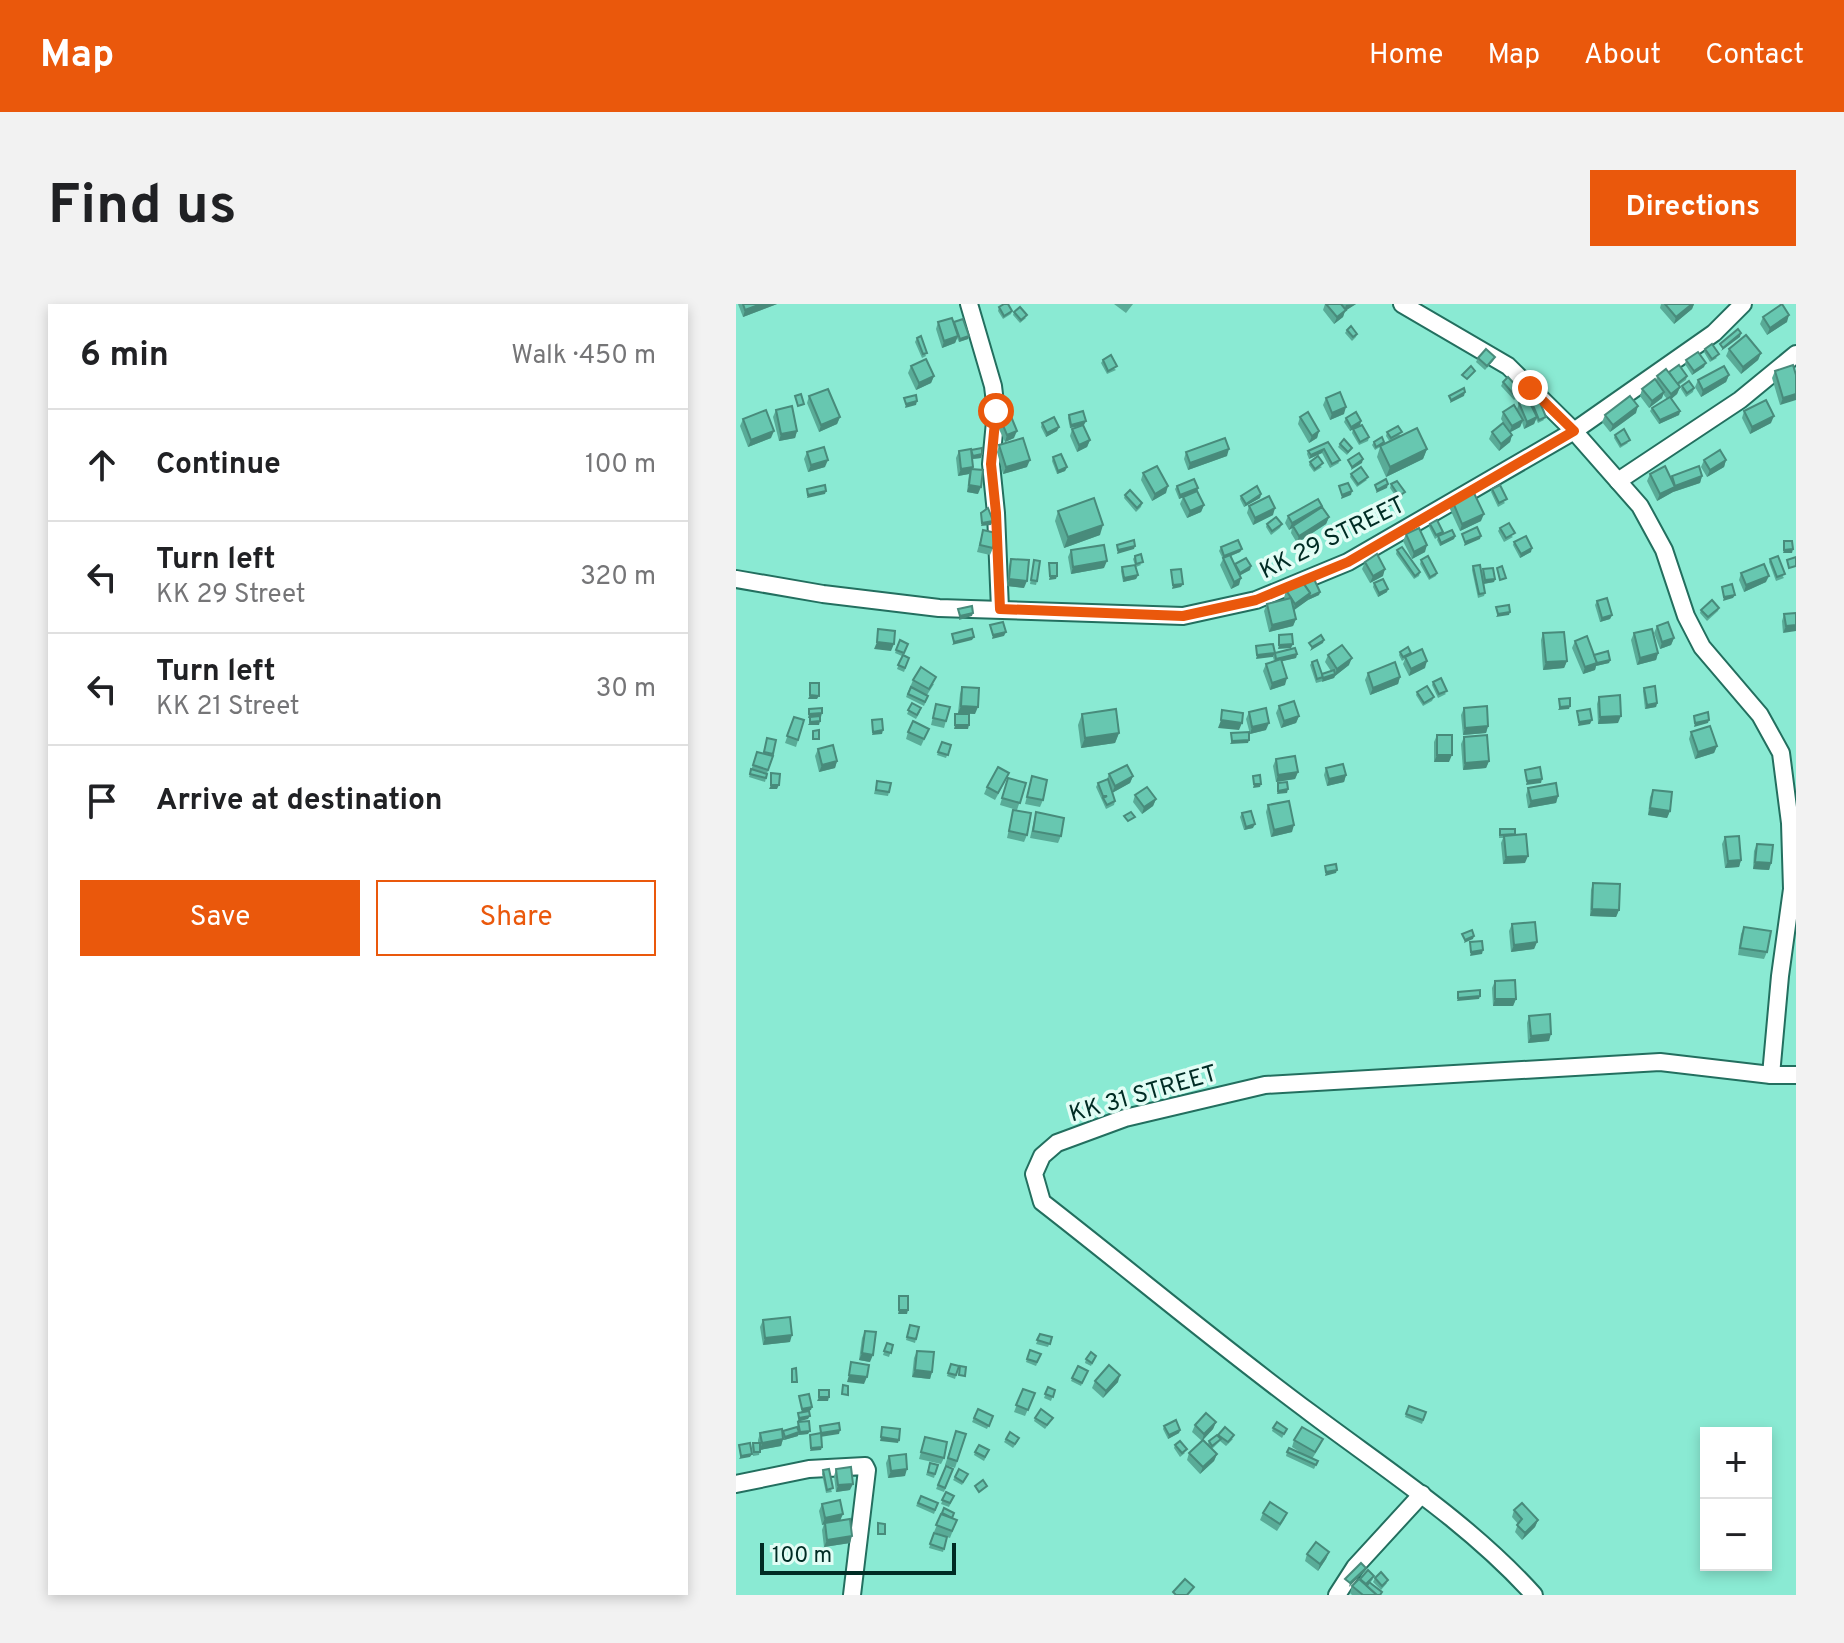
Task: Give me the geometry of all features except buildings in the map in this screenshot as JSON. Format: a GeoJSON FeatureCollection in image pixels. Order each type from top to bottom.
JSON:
{"type":"FeatureCollection","features":[{"type":"Feature","properties":{"kind":"street"},"geometry":{"type":"LineString","coordinates":[[969,304],[993,386],[996,411],[991,464],[1000,609]]}},
{"type":"Feature","properties":{"kind":"street"},"geometry":{"type":"LineString","coordinates":[[1402,304],[1508,366],[1574,431],[1640,506],[1664,550],[1686,616],[1702,647],[1760,715],[1781,753],[1790,823],[1792,889],[1771,1075]]}},
{"type":"Feature","properties":{"kind":"street","name":"KK 29 STREET"},"geometry":{"type":"LineString","coordinates":[[736,579],[823,594],[939,608],[1183,616],[1256,600],[1348,562],[1574,431],[1714,333],[1743,304]]}},
{"type":"Feature","properties":{"kind":"street"},"geometry":{"type":"LineString","coordinates":[[1618,481],[1740,400],[1796,354]]}},
{"type":"Feature","properties":{"kind":"street","name":"KK 31 STREET"},"geometry":{"type":"LineString","coordinates":[[1534,1595],[1516,1575],[1422,1494],[1310,1412],[1042,1202],[1034,1174],[1042,1156],[1057,1143],[1125,1118],[1265,1085],[1660,1062],[1796,1075]]}},
{"type":"Feature","properties":{"kind":"street"},"geometry":{"type":"LineString","coordinates":[[736,1484],[809,1469],[865,1466],[852,1595]]}},
{"type":"Feature","properties":{"kind":"street"},"geometry":{"type":"LineString","coordinates":[[1337,1595],[1355,1567],[1422,1494]]}},
{"type":"Feature","properties":{"kind":"route"},"geometry":{"type":"LineString","coordinates":[[996,411],[991,464],[1000,609],[1183,616],[1256,600],[1348,562],[1574,431],[1530,388]]}}]}
